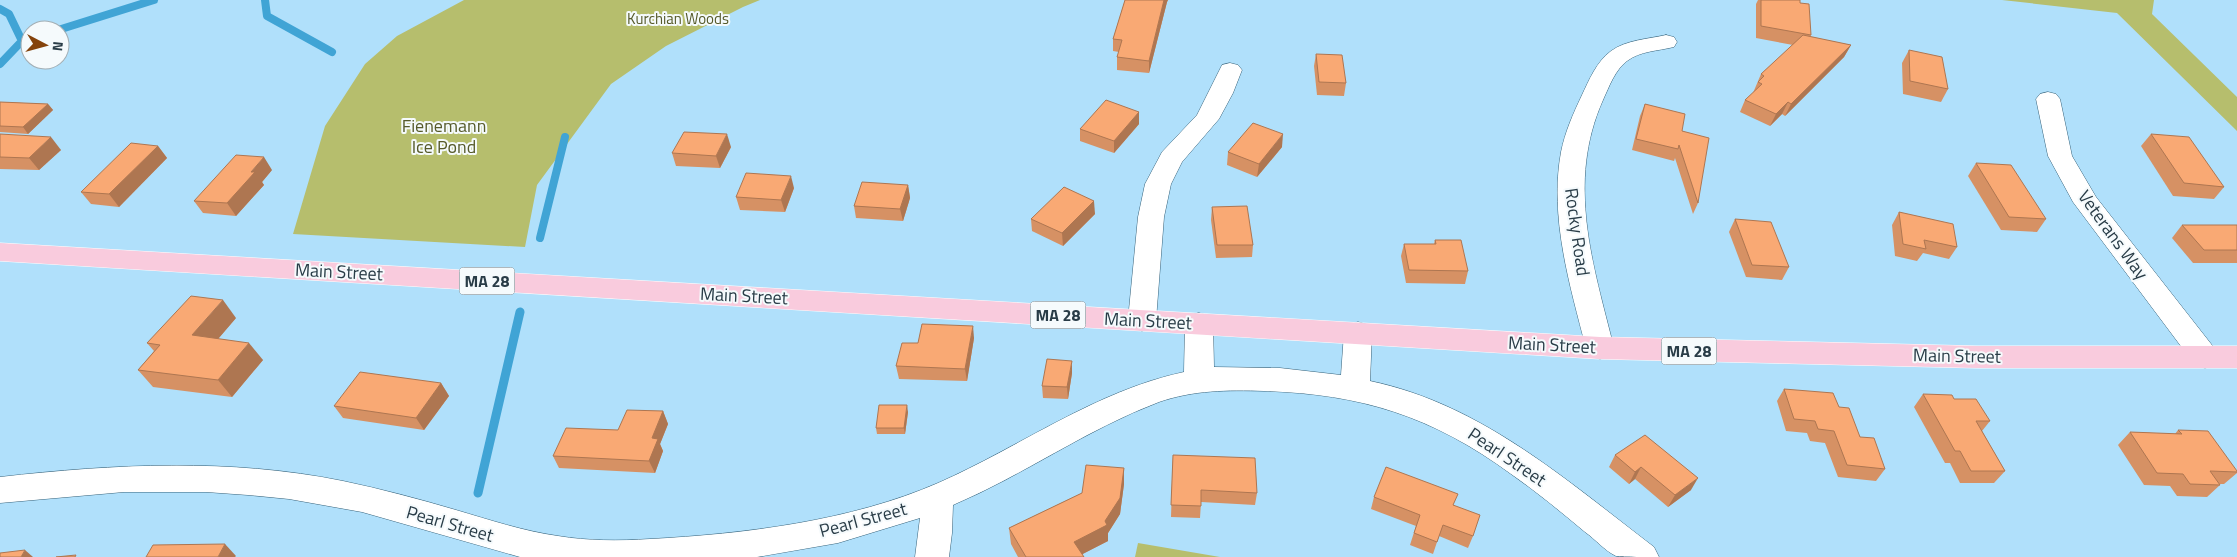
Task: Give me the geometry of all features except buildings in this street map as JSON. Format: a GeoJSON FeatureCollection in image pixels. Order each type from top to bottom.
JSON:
{"type":"FeatureCollection","features":[{"type":"Feature","properties":{"kind":"main road","name":"Main Street"},"geometry":{"type":"LineString","coordinates":[[0,252],[1600,348],[1958,357],[2237,357]]}},
{"type":"Feature","properties":{"kind":"street","name":"Rocky Road"},"geometry":{"type":"LineString","coordinates":[[1600,348],[1583,280],[1571,214],[1571,162],[1575,138],[1591,98],[1614,60],[1634,50],[1666,42]]}},
{"type":"Feature","properties":{"kind":"street"},"geometry":{"type":"LineString","coordinates":[[1142,320],[1152,216],[1158,184],[1171,158],[1207,119],[1221,93],[1230,70]]}},
{"type":"Feature","properties":{"kind":"street","name":"Veterans Way"},"geometry":{"type":"LineString","coordinates":[[2048,99],[2060,156],[2086,202],[2205,357]]}},
{"type":"Feature","properties":{"kind":"street"},"geometry":{"type":"LineString","coordinates":[[1199,324],[1199,380]]}},
{"type":"Feature","properties":{"kind":"street"},"geometry":{"type":"LineString","coordinates":[[1355,389],[1358,333]]}},
{"type":"Feature","properties":{"kind":"street","name":"Pearl Street"},"geometry":{"type":"LineString","coordinates":[[0,490],[90,479],[170,477],[294,487],[329,492],[403,510],[537,549],[589,555],[687,552],[764,542],[858,524],[936,498],[1068,430],[1163,390],[1199,380],[1278,379],[1355,389],[1407,403],[1441,416],[1473,433],[1524,466],[1642,557]]}},
{"type":"Feature","properties":{"kind":"street"},"geometry":{"type":"LineString","coordinates":[[932,557],[937,527],[936,498]]}},
{"type":"Feature","properties":{"kind":"green space","name":"Fienemann Ice Pond"},"geometry":{"type":"Polygon","coordinates":[[[464,0],[760,0],[666,46],[611,84],[537,185],[525,247],[293,234],[325,126],[365,64],[397,36],[464,0]]]}},
{"type":"Feature","properties":{"kind":"green space"},"geometry":{"type":"Polygon","coordinates":[[[2002,0],[2154,0],[2152,14],[2237,97],[2237,131],[2117,13],[2002,0]]]}},
{"type":"Feature","properties":{"kind":"green space"},"geometry":{"type":"Polygon","coordinates":[[[1138,543],[1220,557],[1135,557],[1138,543]]]}},
{"type":"Feature","properties":{"kind":"waterway"},"geometry":{"type":"LineString","coordinates":[[70,26],[154,0]]}},
{"type":"Feature","properties":{"kind":"waterway"},"geometry":{"type":"LineString","coordinates":[[265,0],[267,16],[332,52]]}},
{"type":"Feature","properties":{"kind":"waterway"},"geometry":{"type":"LineString","coordinates":[[0,9],[9,14],[22,41],[0,64]]}},
{"type":"Feature","properties":{"kind":"waterway"},"geometry":{"type":"LineString","coordinates":[[540,238],[565,137]]}},
{"type":"Feature","properties":{"kind":"waterway"},"geometry":{"type":"LineString","coordinates":[[478,493],[520,312]]}},
{"type":"Feature","properties":{"kind":"park label","name":"Kurchian Woods"},"geometry":{"type":"Point","coordinates":[678,19]}}]}
